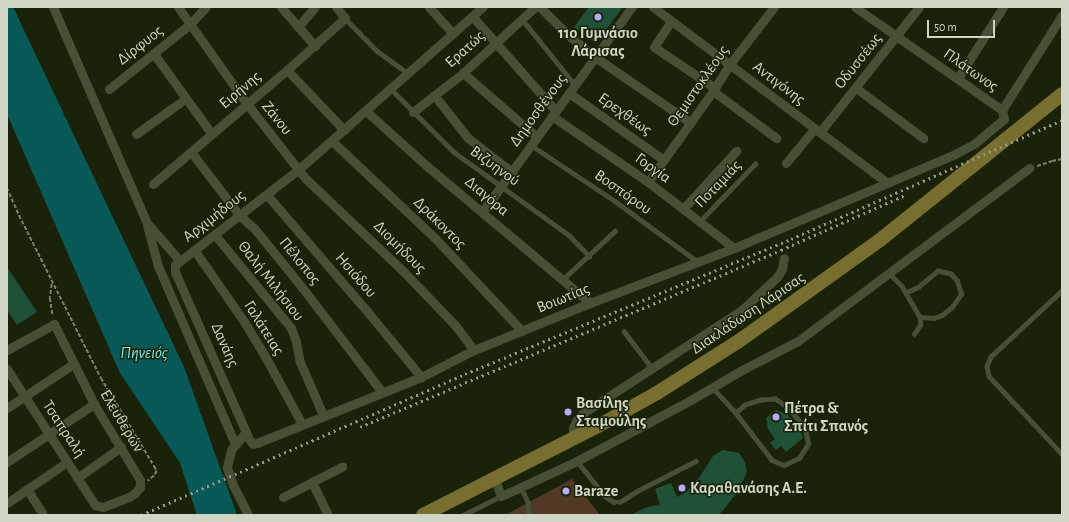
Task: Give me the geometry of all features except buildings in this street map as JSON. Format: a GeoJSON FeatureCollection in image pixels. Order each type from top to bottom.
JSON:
{"type":"FeatureCollection","features":[{"type":"Feature","properties":{"kind":"main road","name":"Διακλάδωση Λάρισας"},"geometry":{"type":"LineString","coordinates":[[423,515],[440,509],[573,440],[657,393],[733,345],[845,266],[1056,98]]}},
{"type":"Feature","properties":{"kind":"street","name":"Αρχιμήδους"},"geometry":{"type":"LineString","coordinates":[[52,7],[147,223],[180,262],[299,169],[392,89],[483,7]]}},
{"type":"Feature","properties":{"kind":"street","name":"Ζάνου"},"geometry":{"type":"LineString","coordinates":[[178,7],[247,104],[299,169]]}},
{"type":"Feature","properties":{"kind":"street","name":"Δίρφυος"},"geometry":{"type":"LineString","coordinates":[[109,89],[190,24],[206,7]]}},
{"type":"Feature","properties":{"kind":"street"},"geometry":{"type":"LineString","coordinates":[[281,7],[315,46]]}},
{"type":"Feature","properties":{"kind":"street"},"geometry":{"type":"LineString","coordinates":[[298,27],[315,7]]}},
{"type":"Feature","properties":{"kind":"street"},"geometry":{"type":"LineString","coordinates":[[336,7],[345,18]]}},
{"type":"Feature","properties":{"kind":"street"},"geometry":{"type":"LineString","coordinates":[[429,7],[453,34]]}},
{"type":"Feature","properties":{"kind":"street","name":"Ερατώς"},"geometry":{"type":"LineString","coordinates":[[414,112],[463,73],[495,42],[535,7]]}},
{"type":"Feature","properties":{"kind":"street"},"geometry":{"type":"LineString","coordinates":[[540,7],[568,35],[595,57],[691,123]]}},
{"type":"Feature","properties":{"kind":"street","name":"Δημοσθένους"},"geometry":{"type":"LineString","coordinates":[[483,211],[632,7]]}},
{"type":"Feature","properties":{"kind":"street","name":"Αντιγόνης"},"geometry":{"type":"LineString","coordinates":[[653,7],[887,183]]}},
{"type":"Feature","properties":{"kind":"street","name":"Θεμιστοκλέους"},"geometry":{"type":"LineString","coordinates":[[648,182],[714,90],[730,64],[774,7]]}},
{"type":"Feature","properties":{"kind":"street","name":"Πλάτωνος"},"geometry":{"type":"LineString","coordinates":[[855,7],[958,78],[1003,114]]}},
{"type":"Feature","properties":{"kind":"street","name":"Οδυσσέως"},"geometry":{"type":"LineString","coordinates":[[786,163],[856,88],[919,7]]}},
{"type":"Feature","properties":{"kind":"street"},"geometry":{"type":"LineString","coordinates":[[958,78],[1003,7]]}},
{"type":"Feature","properties":{"kind":"street","name":"Βοιωτίας"},"geometry":{"type":"LineString","coordinates":[[252,443],[257,443],[323,415],[421,377],[474,350],[590,303],[699,263],[964,150],[1003,114],[1062,15]]}},
{"type":"Feature","properties":{"kind":"street","name":"Γοργία"},"geometry":{"type":"LineString","coordinates":[[473,17],[554,114],[648,182],[734,248]]}},
{"type":"Feature","properties":{"kind":"street","name":"Ειρήνης"},"geometry":{"type":"LineString","coordinates":[[153,184],[315,46],[345,18]]}},
{"type":"Feature","properties":{"kind":"street"},"geometry":{"type":"LineString","coordinates":[[671,21],[654,47],[714,90],[776,138]]}},
{"type":"Feature","properties":{"kind":"street"},"geometry":{"type":"LineString","coordinates":[[154,54],[211,134]]}},
{"type":"Feature","properties":{"kind":"street"},"geometry":{"type":"LineString","coordinates":[[287,70],[344,130]]}},
{"type":"Feature","properties":{"kind":"street"},"geometry":{"type":"LineString","coordinates":[[463,73],[537,137]]}},
{"type":"Feature","properties":{"kind":"street"},"geometry":{"type":"LineString","coordinates":[[856,88],[923,138]]}},
{"type":"Feature","properties":{"kind":"street","name":"Ερεχθέως"},"geometry":{"type":"LineString","coordinates":[[569,94],[664,160]]}},
{"type":"Feature","properties":{"kind":"street"},"geometry":{"type":"LineString","coordinates":[[434,95],[468,138],[512,172]]}},
{"type":"Feature","properties":{"kind":"street"},"geometry":{"type":"LineString","coordinates":[[136,134],[185,99]]}},
{"type":"Feature","properties":{"kind":"street","name":"Διαγόρα"},"geometry":{"type":"LineString","coordinates":[[366,111],[428,166],[590,303]]}},
{"type":"Feature","properties":{"kind":"street","name":"Δράκοντος"},"geometry":{"type":"LineString","coordinates":[[332,141],[435,238],[522,331]]}},
{"type":"Feature","properties":{"kind":"street"},"geometry":{"type":"LineString","coordinates":[[683,209],[736,150]]}},
{"type":"Feature","properties":{"kind":"street","name":"Πέλοπος"},"geometry":{"type":"LineString","coordinates":[[191,152],[240,216],[254,228],[301,286],[382,392]]}},
{"type":"Feature","properties":{"kind":"street"},"geometry":{"type":"LineString","coordinates":[[496,479],[501,496],[577,461],[689,401],[712,386],[798,341],[890,274],[1029,168]]}},
{"type":"Feature","properties":{"kind":"street","name":"Διομήδους"},"geometry":{"type":"LineString","coordinates":[[299,169],[311,184],[426,294],[455,325],[474,350]]}},
{"type":"Feature","properties":{"kind":"street","name":"Ησιόδου"},"geometry":{"type":"LineString","coordinates":[[267,195],[421,377]]}},
{"type":"Feature","properties":{"kind":"street"},"geometry":{"type":"LineString","coordinates":[[147,223],[148,232],[158,266],[235,444]]}},
{"type":"Feature","properties":{"kind":"street","name":"Θαλή Μιλήσιου"},"geometry":{"type":"LineString","coordinates":[[215,235],[291,328],[296,342],[300,362],[323,415]]}},
{"type":"Feature","properties":{"kind":"street","name":"Γαλάτειας"},"geometry":{"type":"LineString","coordinates":[[195,250],[248,329],[302,424]]}},
{"type":"Feature","properties":{"kind":"street"},"geometry":{"type":"LineString","coordinates":[[573,440],[573,428],[576,421],[583,413],[743,309],[777,277],[782,269],[784,258]]}},
{"type":"Feature","properties":{"kind":"street","name":"Δανάης"},"geometry":{"type":"LineString","coordinates":[[180,262],[175,265],[175,272],[252,443]]}},
{"type":"Feature","properties":{"kind":"street"},"geometry":{"type":"LineString","coordinates":[[7,350],[54,324]]}},
{"type":"Feature","properties":{"kind":"street","name":"Ελευθερών"},"geometry":{"type":"LineString","coordinates":[[54,324],[94,404],[121,447],[141,484]]}},
{"type":"Feature","properties":{"kind":"street"},"geometry":{"type":"LineString","coordinates":[[7,408],[73,364]]}},
{"type":"Feature","properties":{"kind":"street","name":"Τσαπραλή"},"geometry":{"type":"LineString","coordinates":[[7,369],[95,505],[103,507],[130,497],[140,488],[141,484]]}},
{"type":"Feature","properties":{"kind":"street"},"geometry":{"type":"LineString","coordinates":[[7,462],[94,404]]}},
{"type":"Feature","properties":{"kind":"street"},"geometry":{"type":"LineString","coordinates":[[246,432],[235,444],[229,456],[227,468],[232,485],[248,515]]}},
{"type":"Feature","properties":{"kind":"street"},"geometry":{"type":"LineString","coordinates":[[77,478],[121,447]]}},
{"type":"Feature","properties":{"kind":"street"},"geometry":{"type":"LineString","coordinates":[[7,503],[67,462]]}},
{"type":"Feature","properties":{"kind":"street"},"geometry":{"type":"LineString","coordinates":[[283,497],[342,467]]}},
{"type":"Feature","properties":{"kind":"street"},"geometry":{"type":"LineString","coordinates":[[312,482],[328,515]]}},
{"type":"Feature","properties":{"kind":"street"},"geometry":{"type":"LineString","coordinates":[[27,489],[43,515]]}},
{"type":"Feature","properties":{"kind":"lane"},"geometry":{"type":"LineString","coordinates":[[345,18],[376,50],[409,74]]}},
{"type":"Feature","properties":{"kind":"lane"},"geometry":{"type":"LineString","coordinates":[[522,19],[575,85]]}},
{"type":"Feature","properties":{"kind":"lane","name":"Βιζυηνού"},"geometry":{"type":"LineString","coordinates":[[392,89],[454,152],[500,187],[570,236],[589,256]]}},
{"type":"Feature","properties":{"kind":"lane","name":"Βοσπόρου"},"geometry":{"type":"LineString","coordinates":[[531,145],[615,201],[699,263]]}},
{"type":"Feature","properties":{"kind":"lane","name":"Ποταμιάς"},"geometry":{"type":"LineString","coordinates":[[700,222],[755,164]]}},
{"type":"Feature","properties":{"kind":"lane"},"geometry":{"type":"LineString","coordinates":[[562,280],[615,231]]}},
{"type":"Feature","properties":{"kind":"lane"},"geometry":{"type":"LineString","coordinates":[[906,293],[919,287],[938,271],[951,274],[957,281],[961,294],[952,307],[942,315],[934,318],[920,317]]}},
{"type":"Feature","properties":{"kind":"lane"},"geometry":{"type":"LineString","coordinates":[[890,274],[906,293],[920,317],[920,325],[914,334]]}},
{"type":"Feature","properties":{"kind":"lane"},"geometry":{"type":"LineString","coordinates":[[1062,291],[991,357],[987,366],[989,376],[1062,454]]}},
{"type":"Feature","properties":{"kind":"lane"},"geometry":{"type":"LineString","coordinates":[[624,331],[653,368]]}},
{"type":"Feature","properties":{"kind":"lane"},"geometry":{"type":"LineString","coordinates":[[712,386],[736,413],[772,460],[784,465],[799,458],[808,444],[805,428],[789,409],[775,399],[761,400],[745,405],[736,413]]}},
{"type":"Feature","properties":{"kind":"lane"},"geometry":{"type":"LineString","coordinates":[[577,461],[605,496],[614,502],[620,502],[637,491],[696,461]]}},
{"type":"Feature","properties":{"kind":"lane"},"geometry":{"type":"LineString","coordinates":[[521,487],[528,502],[529,515]]}},
{"type":"Feature","properties":{"kind":"lane"},"geometry":{"type":"LineString","coordinates":[[464,515],[501,496]]}},
{"type":"Feature","properties":{"kind":"path"},"geometry":{"type":"LineString","coordinates":[[1029,168],[1062,159]]}},
{"type":"Feature","properties":{"kind":"path"},"geometry":{"type":"LineString","coordinates":[[7,188],[53,283],[112,398],[154,466],[156,471],[154,476],[141,484]]}},
{"type":"Feature","properties":{"kind":"path"},"geometry":{"type":"LineString","coordinates":[[53,283],[50,298],[54,324]]}},
{"type":"Feature","properties":{"kind":"shaded area","name":"Baraze"},"geometry":{"type":"Polygon","coordinates":[[[572,479],[600,515],[505,515],[572,479]]]}},
{"type":"Feature","properties":{"kind":"water","name":"Πηνειός"},"geometry":{"type":"Polygon","coordinates":[[[7,7],[13,7],[184,367],[237,515],[197,515],[180,463],[120,373],[7,114],[7,7]]]}},
{"type":"Feature","properties":{"kind":"railway"},"geometry":{"type":"LineString","coordinates":[[141,515],[465,374],[791,239],[1062,120]]}},
{"type":"Feature","properties":{"kind":"railway"},"geometry":{"type":"LineString","coordinates":[[360,427],[781,250],[905,195]]}},
{"type":"Feature","properties":{"kind":"place","name":"11ο Γυμνάσιο Λάρισας"},"geometry":{"type":"Point","coordinates":[598,17]}},
{"type":"Feature","properties":{"kind":"place","name":"Βασίλης Σταμούλης"},"geometry":{"type":"Point","coordinates":[568,412]}},
{"type":"Feature","properties":{"kind":"place","name":"Πέτρα & Σπίτι Σπανός"},"geometry":{"type":"Point","coordinates":[776,417]}},
{"type":"Feature","properties":{"kind":"place","name":"Καραθανάσης Α.Ε."},"geometry":{"type":"Point","coordinates":[682,488]}},
{"type":"Feature","properties":{"kind":"place","name":"Baraze"},"geometry":{"type":"Point","coordinates":[566,491]}}]}
